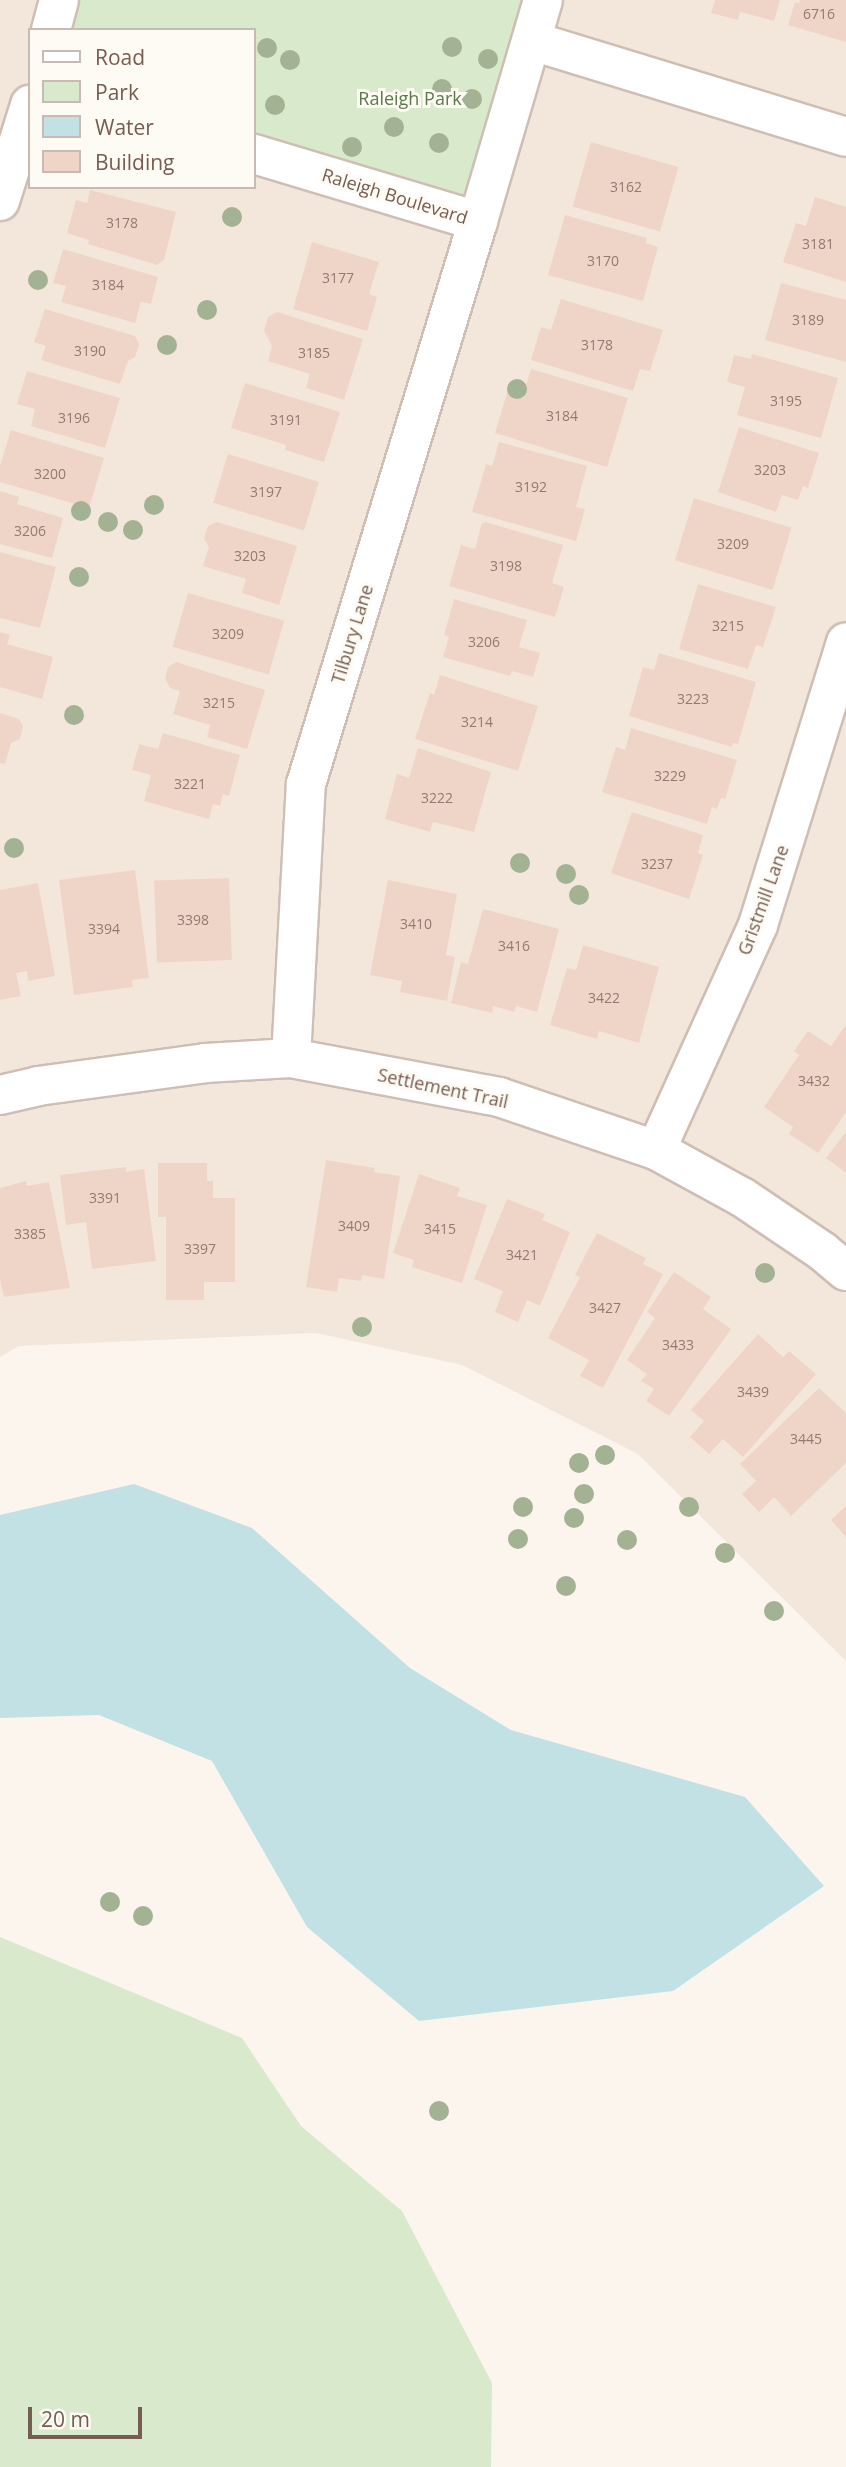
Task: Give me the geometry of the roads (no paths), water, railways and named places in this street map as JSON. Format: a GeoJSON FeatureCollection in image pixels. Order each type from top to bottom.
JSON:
{"type":"FeatureCollection","features":[{"type":"Feature","properties":{"kind":"street"},"geometry":{"type":"LineString","coordinates":[[52,28],[59,0]]}},
{"type":"Feature","properties":{"kind":"street","name":"Raleigh Boulevard"},"geometry":{"type":"LineString","coordinates":[[256,155],[478,221],[544,0]]}},
{"type":"Feature","properties":{"kind":"street"},"geometry":{"type":"LineString","coordinates":[[532,41],[846,137]]}},
{"type":"Feature","properties":{"kind":"street"},"geometry":{"type":"LineString","coordinates":[[0,201],[28,111]]}},
{"type":"Feature","properties":{"kind":"street","name":"Tilbury Lane"},"geometry":{"type":"LineString","coordinates":[[291,1058],[306,784],[478,221]]}},
{"type":"Feature","properties":{"kind":"street","name":"Gristmill Lane"},"geometry":{"type":"LineString","coordinates":[[656,1150],[758,925],[846,642]]}},
{"type":"Feature","properties":{"kind":"street","name":"Settlement Trail"},"geometry":{"type":"LineString","coordinates":[[0,1095],[38,1086],[205,1063],[291,1058],[499,1097],[656,1150],[742,1197],[822,1251],[846,1271]]}},
{"type":"Feature","properties":{"kind":"water"},"geometry":{"type":"Polygon","coordinates":[[[134,1484],[252,1528],[410,1668],[511,1730],[745,1797],[824,1886],[673,1991],[419,2021],[307,1927],[212,1761],[99,1715],[0,1718],[0,1515],[134,1484]]]}},
{"type":"Feature","properties":{"kind":"park label","name":"Raleigh Park"},"geometry":{"type":"Point","coordinates":[410,98]}}]}
